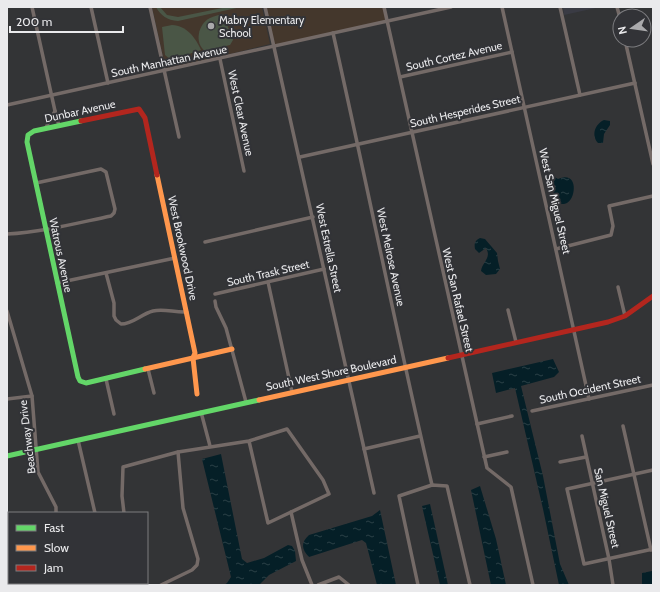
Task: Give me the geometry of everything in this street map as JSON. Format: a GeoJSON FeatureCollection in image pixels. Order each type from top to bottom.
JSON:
{"type":"FeatureCollection","features":[{"type":"Feature","properties":{"kind":"street"},"geometry":{"type":"LineString","coordinates":[[32,7],[59,126]]}},
{"type":"Feature","properties":{"kind":"street"},"geometry":{"type":"LineString","coordinates":[[91,7],[108,83]]}},
{"type":"Feature","properties":{"kind":"street"},"geometry":{"type":"LineString","coordinates":[[150,7],[179,136]]}},
{"type":"Feature","properties":{"kind":"street","name":"West Estrella Street"},"geometry":{"type":"LineString","coordinates":[[265,7],[300,157],[374,493]]}},
{"type":"Feature","properties":{"kind":"street","name":"West San Rafael Street"},"geometry":{"type":"LineString","coordinates":[[384,7],[486,468],[511,487],[533,585]]}},
{"type":"Feature","properties":{"kind":"street","name":"South Manhattan Avenue"},"geometry":{"type":"LineString","coordinates":[[7,105],[451,7]]}},
{"type":"Feature","properties":{"kind":"street","name":"West San Miguel Street"},"geometry":{"type":"LineString","coordinates":[[502,7],[589,399]]}},
{"type":"Feature","properties":{"kind":"street"},"geometry":{"type":"LineString","coordinates":[[560,7],[580,95]]}},
{"type":"Feature","properties":{"kind":"street","name":"West Melrose Avenue"},"geometry":{"type":"LineString","coordinates":[[333,33],[420,436],[432,485]]}},
{"type":"Feature","properties":{"kind":"street"},"geometry":{"type":"LineString","coordinates":[[627,48],[653,164]]}},
{"type":"Feature","properties":{"kind":"street","name":"South Cortez Avenue"},"geometry":{"type":"LineString","coordinates":[[400,77],[512,52]]}},
{"type":"Feature","properties":{"kind":"street","name":"West Clear Avenue"},"geometry":{"type":"LineString","coordinates":[[220,59],[244,171]]}},
{"type":"Feature","properties":{"kind":"street","name":"South Hesperides Street"},"geometry":{"type":"LineString","coordinates":[[300,157],[635,83]]}},
{"type":"Feature","properties":{"kind":"street","name":"Dunbar Avenue"},"geometry":{"type":"LineString","coordinates":[[27,137],[32,132],[139,109]]}},
{"type":"Feature","properties":{"kind":"street","name":"West Brookwood Drive"},"geometry":{"type":"LineString","coordinates":[[139,109],[145,118],[187,312],[195,353],[193,358],[197,394]]}},
{"type":"Feature","properties":{"kind":"street"},"geometry":{"type":"LineString","coordinates":[[45,129],[55,112]]}},
{"type":"Feature","properties":{"kind":"street","name":"Watrous Avenue"},"geometry":{"type":"LineString","coordinates":[[27,137],[57,284],[78,377],[80,381],[86,383],[106,379]]}},
{"type":"Feature","properties":{"kind":"street"},"geometry":{"type":"LineString","coordinates":[[7,234],[46,230],[112,216],[114,213],[115,209],[106,172],[101,169],[36,183]]}},
{"type":"Feature","properties":{"kind":"street"},"geometry":{"type":"LineString","coordinates":[[556,249],[611,236],[613,226],[609,206],[653,196]]}},
{"type":"Feature","properties":{"kind":"street"},"geometry":{"type":"LineString","coordinates":[[205,242],[313,217]]}},
{"type":"Feature","properties":{"kind":"street"},"geometry":{"type":"LineString","coordinates":[[57,284],[175,258]]}},
{"type":"Feature","properties":{"kind":"street","name":"South Trask Street"},"geometry":{"type":"LineString","coordinates":[[215,294],[324,269]]}},
{"type":"Feature","properties":{"kind":"street"},"geometry":{"type":"LineString","coordinates":[[106,273],[114,303],[114,316],[121,324],[128,324],[142,314],[154,311],[170,311],[178,313],[187,312]]}},
{"type":"Feature","properties":{"kind":"street"},"geometry":{"type":"LineString","coordinates":[[268,282],[292,392]]}},
{"type":"Feature","properties":{"kind":"street"},"geometry":{"type":"LineString","coordinates":[[618,287],[625,316]]}},
{"type":"Feature","properties":{"kind":"street","name":"South West Shore Boulevard"},"geometry":{"type":"LineString","coordinates":[[7,456],[608,322],[625,316],[653,296]]}},
{"type":"Feature","properties":{"kind":"street"},"geometry":{"type":"LineString","coordinates":[[216,300],[216,307],[226,328],[246,402]]}},
{"type":"Feature","properties":{"kind":"street"},"geometry":{"type":"LineString","coordinates":[[508,310],[516,342]]}},
{"type":"Feature","properties":{"kind":"street","name":"Beachway Drive"},"geometry":{"type":"LineString","coordinates":[[7,311],[32,396],[38,472],[56,507],[56,512]]}},
{"type":"Feature","properties":{"kind":"street"},"geometry":{"type":"LineString","coordinates":[[114,414],[106,379],[232,349]]}},
{"type":"Feature","properties":{"kind":"street"},"geometry":{"type":"LineString","coordinates":[[148,369],[154,393]]}},
{"type":"Feature","properties":{"kind":"street","name":"South Occident Street"},"geometry":{"type":"LineString","coordinates":[[532,411],[653,385]]}},
{"type":"Feature","properties":{"kind":"street"},"geometry":{"type":"LineString","coordinates":[[7,399],[32,396]]}},
{"type":"Feature","properties":{"kind":"street"},"geometry":{"type":"LineString","coordinates":[[200,412],[210,446]]}},
{"type":"Feature","properties":{"kind":"street"},"geometry":{"type":"LineString","coordinates":[[477,424],[512,416]]}},
{"type":"Feature","properties":{"kind":"street"},"geometry":{"type":"LineString","coordinates":[[623,426],[634,474],[652,549],[584,564],[567,489],[592,483],[634,474],[653,470]]}},
{"type":"Feature","properties":{"kind":"street"},"geometry":{"type":"LineString","coordinates":[[124,512],[122,496],[123,467],[178,452],[250,441],[287,429],[322,480],[329,494],[268,523],[250,441]]}},
{"type":"Feature","properties":{"kind":"street"},"geometry":{"type":"LineString","coordinates":[[364,449],[420,436]]}},
{"type":"Feature","properties":{"kind":"street","name":"San Miguel Street"},"geometry":{"type":"LineString","coordinates":[[582,436],[609,559],[613,585]]}},
{"type":"Feature","properties":{"kind":"street"},"geometry":{"type":"LineString","coordinates":[[78,440],[94,512]]}},
{"type":"Feature","properties":{"kind":"street"},"geometry":{"type":"LineString","coordinates":[[161,585],[192,570],[197,565],[198,559],[183,508],[178,452]]}},
{"type":"Feature","properties":{"kind":"street"},"geometry":{"type":"LineString","coordinates":[[484,457],[507,452]]}},
{"type":"Feature","properties":{"kind":"street"},"geometry":{"type":"LineString","coordinates":[[560,462],[586,457]]}},
{"type":"Feature","properties":{"kind":"street"},"geometry":{"type":"LineString","coordinates":[[418,585],[399,496],[432,485],[447,486],[470,585]]}},
{"type":"Feature","properties":{"kind":"street"},"geometry":{"type":"LineString","coordinates":[[291,512],[302,560],[312,585]]}},
{"type":"Feature","properties":{"kind":"street"},"geometry":{"type":"LineString","coordinates":[[318,585],[340,577],[349,585]]}},
{"type":"Feature","properties":{"kind":"street"},"geometry":{"type":"LineString","coordinates":[[172,580],[174,585]]}},
{"type":"Feature","properties":{"kind":"shaded area","name":"Mabry Elementary School"},"geometry":{"type":"Polygon","coordinates":[[[152,7],[262,7],[270,44],[166,70],[152,7]]]}},
{"type":"Feature","properties":{"kind":"shaded area"},"geometry":{"type":"Polygon","coordinates":[[[265,7],[384,7],[387,21],[274,46],[265,7]]]}},
{"type":"Feature","properties":{"kind":"shaded area"},"geometry":{"type":"Polygon","coordinates":[[[563,7],[600,7],[564,15],[563,7]]]}},
{"type":"Feature","properties":{"kind":"green space"},"geometry":{"type":"Polygon","coordinates":[[[156,7],[160,7],[167,15],[178,17],[227,7],[241,7],[178,21],[165,17],[156,7]]]}},
{"type":"Feature","properties":{"kind":"green space"},"geometry":{"type":"Polygon","coordinates":[[[223,14],[233,40],[230,45],[205,51],[199,43],[200,29],[210,18],[223,14]]]}},
{"type":"Feature","properties":{"kind":"green space"},"geometry":{"type":"Polygon","coordinates":[[[172,25],[182,28],[190,33],[201,50],[171,60],[165,55],[162,27],[172,25]]]}},
{"type":"Feature","properties":{"kind":"water"},"geometry":{"type":"Polygon","coordinates":[[[604,120],[610,121],[610,125],[604,134],[603,143],[598,143],[594,133],[598,124],[604,120]]]}},
{"type":"Feature","properties":{"kind":"water"},"geometry":{"type":"Polygon","coordinates":[[[553,176],[558,179],[565,177],[570,178],[574,186],[572,196],[566,203],[561,204],[555,196],[551,180],[551,177],[553,176]]]}},
{"type":"Feature","properties":{"kind":"water"},"geometry":{"type":"Polygon","coordinates":[[[480,238],[485,239],[497,253],[500,269],[496,274],[486,275],[481,271],[488,255],[488,251],[486,248],[479,253],[475,249],[475,242],[480,238]]]}},
{"type":"Feature","properties":{"kind":"water"},"geometry":{"type":"Polygon","coordinates":[[[553,359],[559,372],[554,377],[521,386],[543,476],[560,564],[569,585],[559,585],[515,388],[496,393],[492,373],[553,359]]]}},
{"type":"Feature","properties":{"kind":"water"},"geometry":{"type":"Polygon","coordinates":[[[221,454],[242,559],[247,563],[264,558],[288,545],[292,546],[295,551],[296,561],[269,575],[259,585],[224,585],[231,577],[202,459],[221,454]]]}},
{"type":"Feature","properties":{"kind":"water"},"geometry":{"type":"Polygon","coordinates":[[[480,486],[496,539],[506,585],[491,585],[471,490],[480,486]]]}},
{"type":"Feature","properties":{"kind":"water"},"geometry":{"type":"Polygon","coordinates":[[[430,504],[448,585],[440,585],[422,506],[430,504]]]}},
{"type":"Feature","properties":{"kind":"water"},"geometry":{"type":"Polygon","coordinates":[[[380,510],[396,585],[377,585],[366,543],[362,540],[309,557],[304,551],[303,543],[309,535],[372,516],[380,510]]]}},
{"type":"Feature","properties":{"kind":"water"},"geometry":{"type":"Polygon","coordinates":[[[652,571],[653,585],[642,585],[642,573],[652,571]]]}},
{"type":"Feature","properties":{"kind":"traffic: fast"},"geometry":{"type":"LineString","coordinates":[[81,121],[34,131],[28,135],[27,142],[78,377],[80,381],[86,383],[145,369]]}},
{"type":"Feature","properties":{"kind":"traffic: fast"},"geometry":{"type":"LineString","coordinates":[[7,456],[259,400]]}},
{"type":"Feature","properties":{"kind":"traffic: slow"},"geometry":{"type":"LineString","coordinates":[[157,175],[195,353],[193,358],[197,394]]}},
{"type":"Feature","properties":{"kind":"traffic: slow"},"geometry":{"type":"LineString","coordinates":[[145,369],[232,349]]}},
{"type":"Feature","properties":{"kind":"traffic: slow"},"geometry":{"type":"LineString","coordinates":[[259,400],[448,358]]}},
{"type":"Feature","properties":{"kind":"traffic: jam"},"geometry":{"type":"LineString","coordinates":[[81,121],[139,109],[145,118],[157,175]]}},
{"type":"Feature","properties":{"kind":"traffic: jam"},"geometry":{"type":"LineString","coordinates":[[448,358],[608,322],[625,316],[653,296]]}},
{"type":"Feature","properties":{"kind":"place","name":"Mabry Elementary School"},"geometry":{"type":"Point","coordinates":[211,26]}}]}
